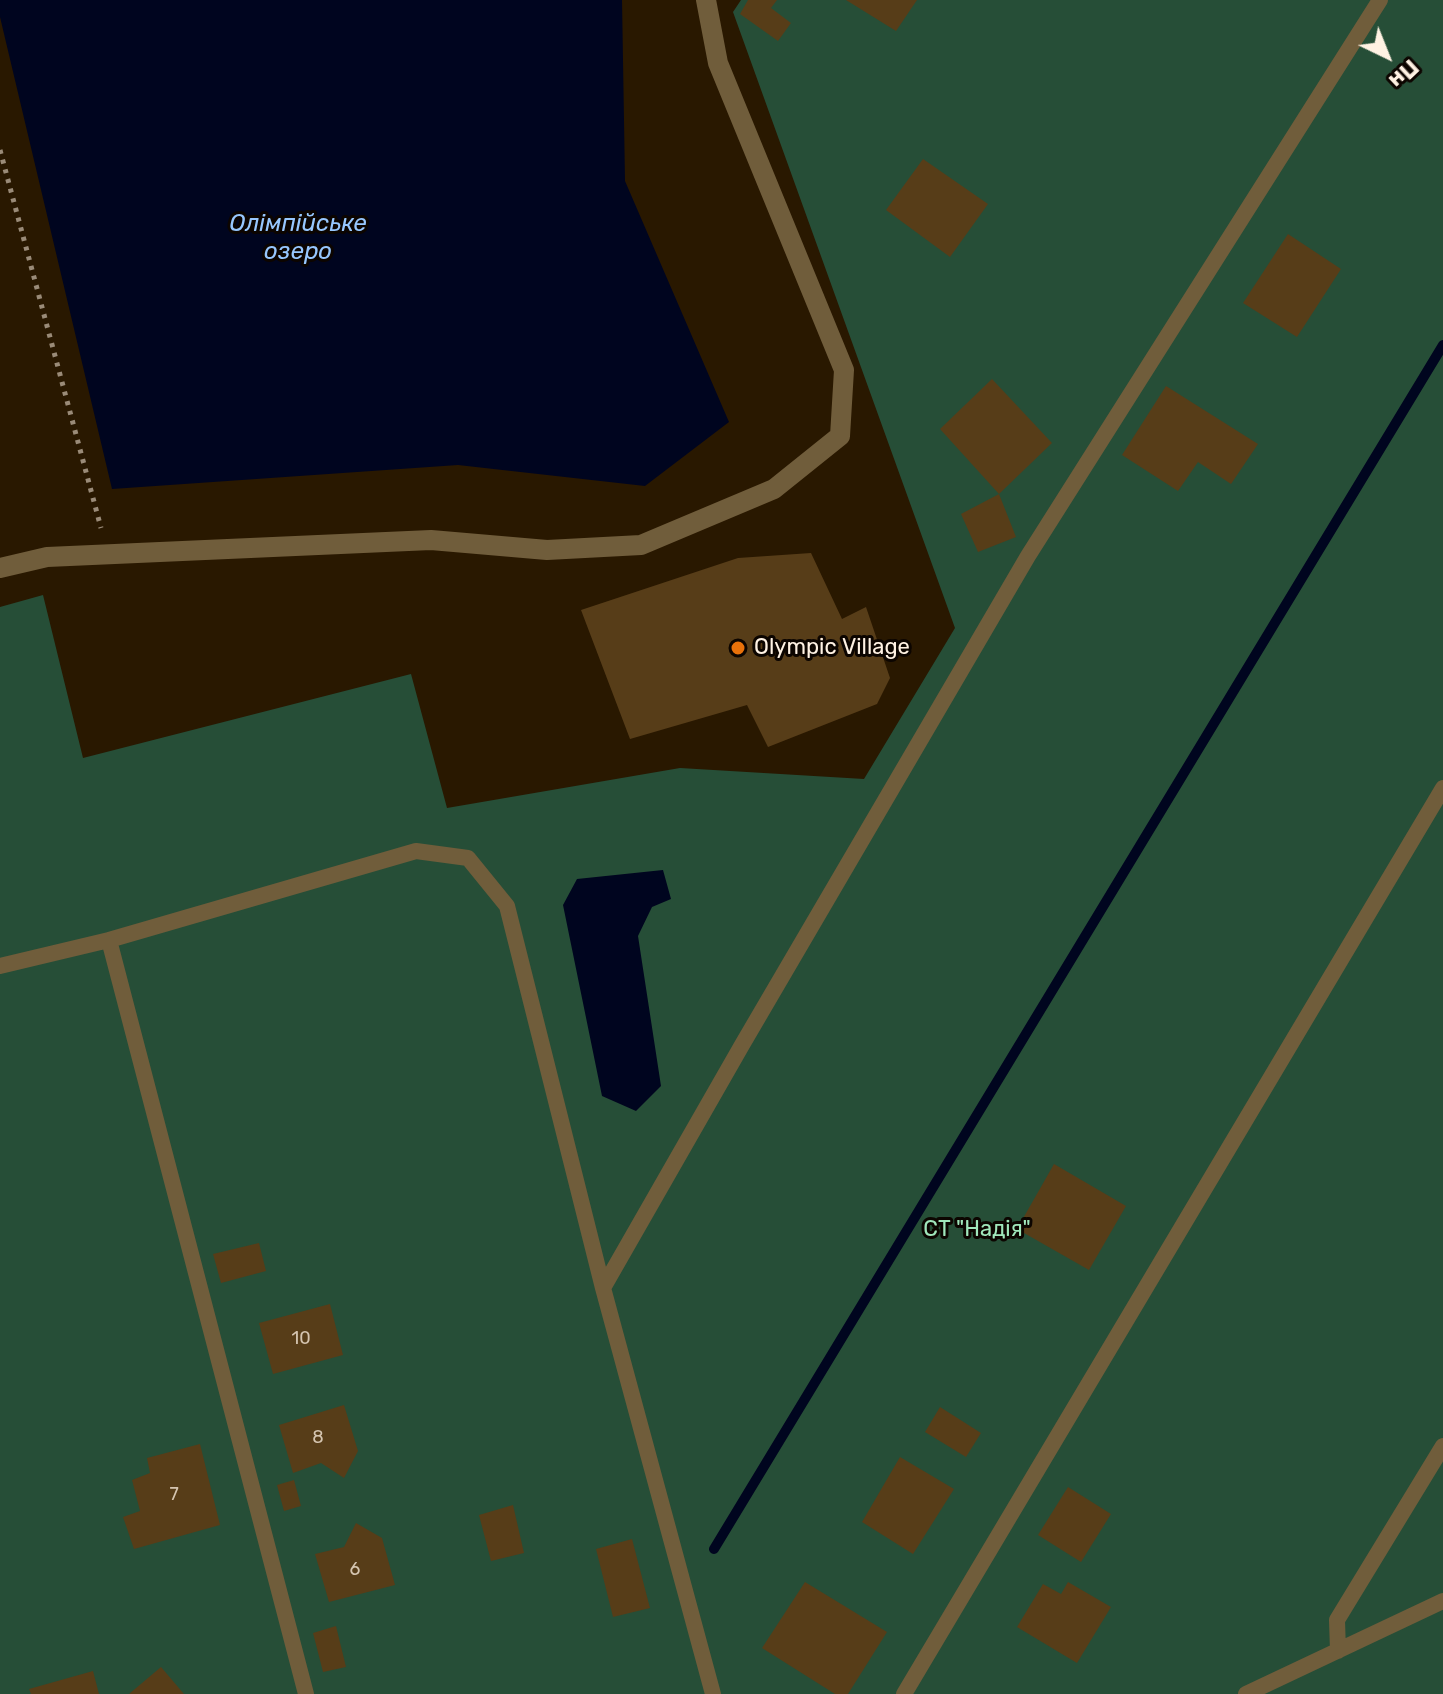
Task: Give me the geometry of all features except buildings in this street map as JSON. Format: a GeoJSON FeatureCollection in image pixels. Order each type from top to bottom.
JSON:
{"type":"FeatureCollection","features":[{"type":"Feature","properties":{"kind":"street"},"geometry":{"type":"LineString","coordinates":[[0,568],[47,557],[431,540],[547,550],[641,545],[774,489],[840,436],[844,370],[718,63],[706,0]]}},
{"type":"Feature","properties":{"kind":"lane"},"geometry":{"type":"LineString","coordinates":[[603,1288],[1028,556],[1380,0]]}},
{"type":"Feature","properties":{"kind":"lane"},"geometry":{"type":"LineString","coordinates":[[904,1694],[1443,788]]}},
{"type":"Feature","properties":{"kind":"lane"},"geometry":{"type":"LineString","coordinates":[[0,966],[109,940],[416,851],[468,858],[507,906],[603,1288],[713,1694]]}},
{"type":"Feature","properties":{"kind":"lane"},"geometry":{"type":"LineString","coordinates":[[109,940],[306,1694]]}},
{"type":"Feature","properties":{"kind":"lane"},"geometry":{"type":"LineString","coordinates":[[1338,1651],[1337,1620],[1443,1446]]}},
{"type":"Feature","properties":{"kind":"lane"},"geometry":{"type":"LineString","coordinates":[[1246,1694],[1443,1601]]}},
{"type":"Feature","properties":{"kind":"path"},"geometry":{"type":"LineString","coordinates":[[0,150],[108,554]]}},
{"type":"Feature","properties":{"kind":"green space","name":"СТ \"Надія\""},"geometry":{"type":"Polygon","coordinates":[[[741,0],[1443,0],[1443,1694],[0,1694],[0,607],[43,595],[83,758],[411,674],[447,808],[680,768],[864,779],[955,628],[733,12],[741,0]]]}},
{"type":"Feature","properties":{"kind":"water","name":"Олімпійське озеро"},"geometry":{"type":"Polygon","coordinates":[[[0,0],[622,0],[625,181],[729,422],[645,486],[458,465],[112,489],[0,17],[0,0]]]}},
{"type":"Feature","properties":{"kind":"water"},"geometry":{"type":"Polygon","coordinates":[[[663,870],[671,899],[652,907],[638,936],[661,1086],[636,1111],[602,1096],[563,905],[577,879],[663,870]]]}},
{"type":"Feature","properties":{"kind":"waterway"},"geometry":{"type":"LineString","coordinates":[[714,1549],[1443,345]]}},
{"type":"Feature","properties":{"kind":"place","name":"Olympic Village"},"geometry":{"type":"Point","coordinates":[738,648]}}]}
